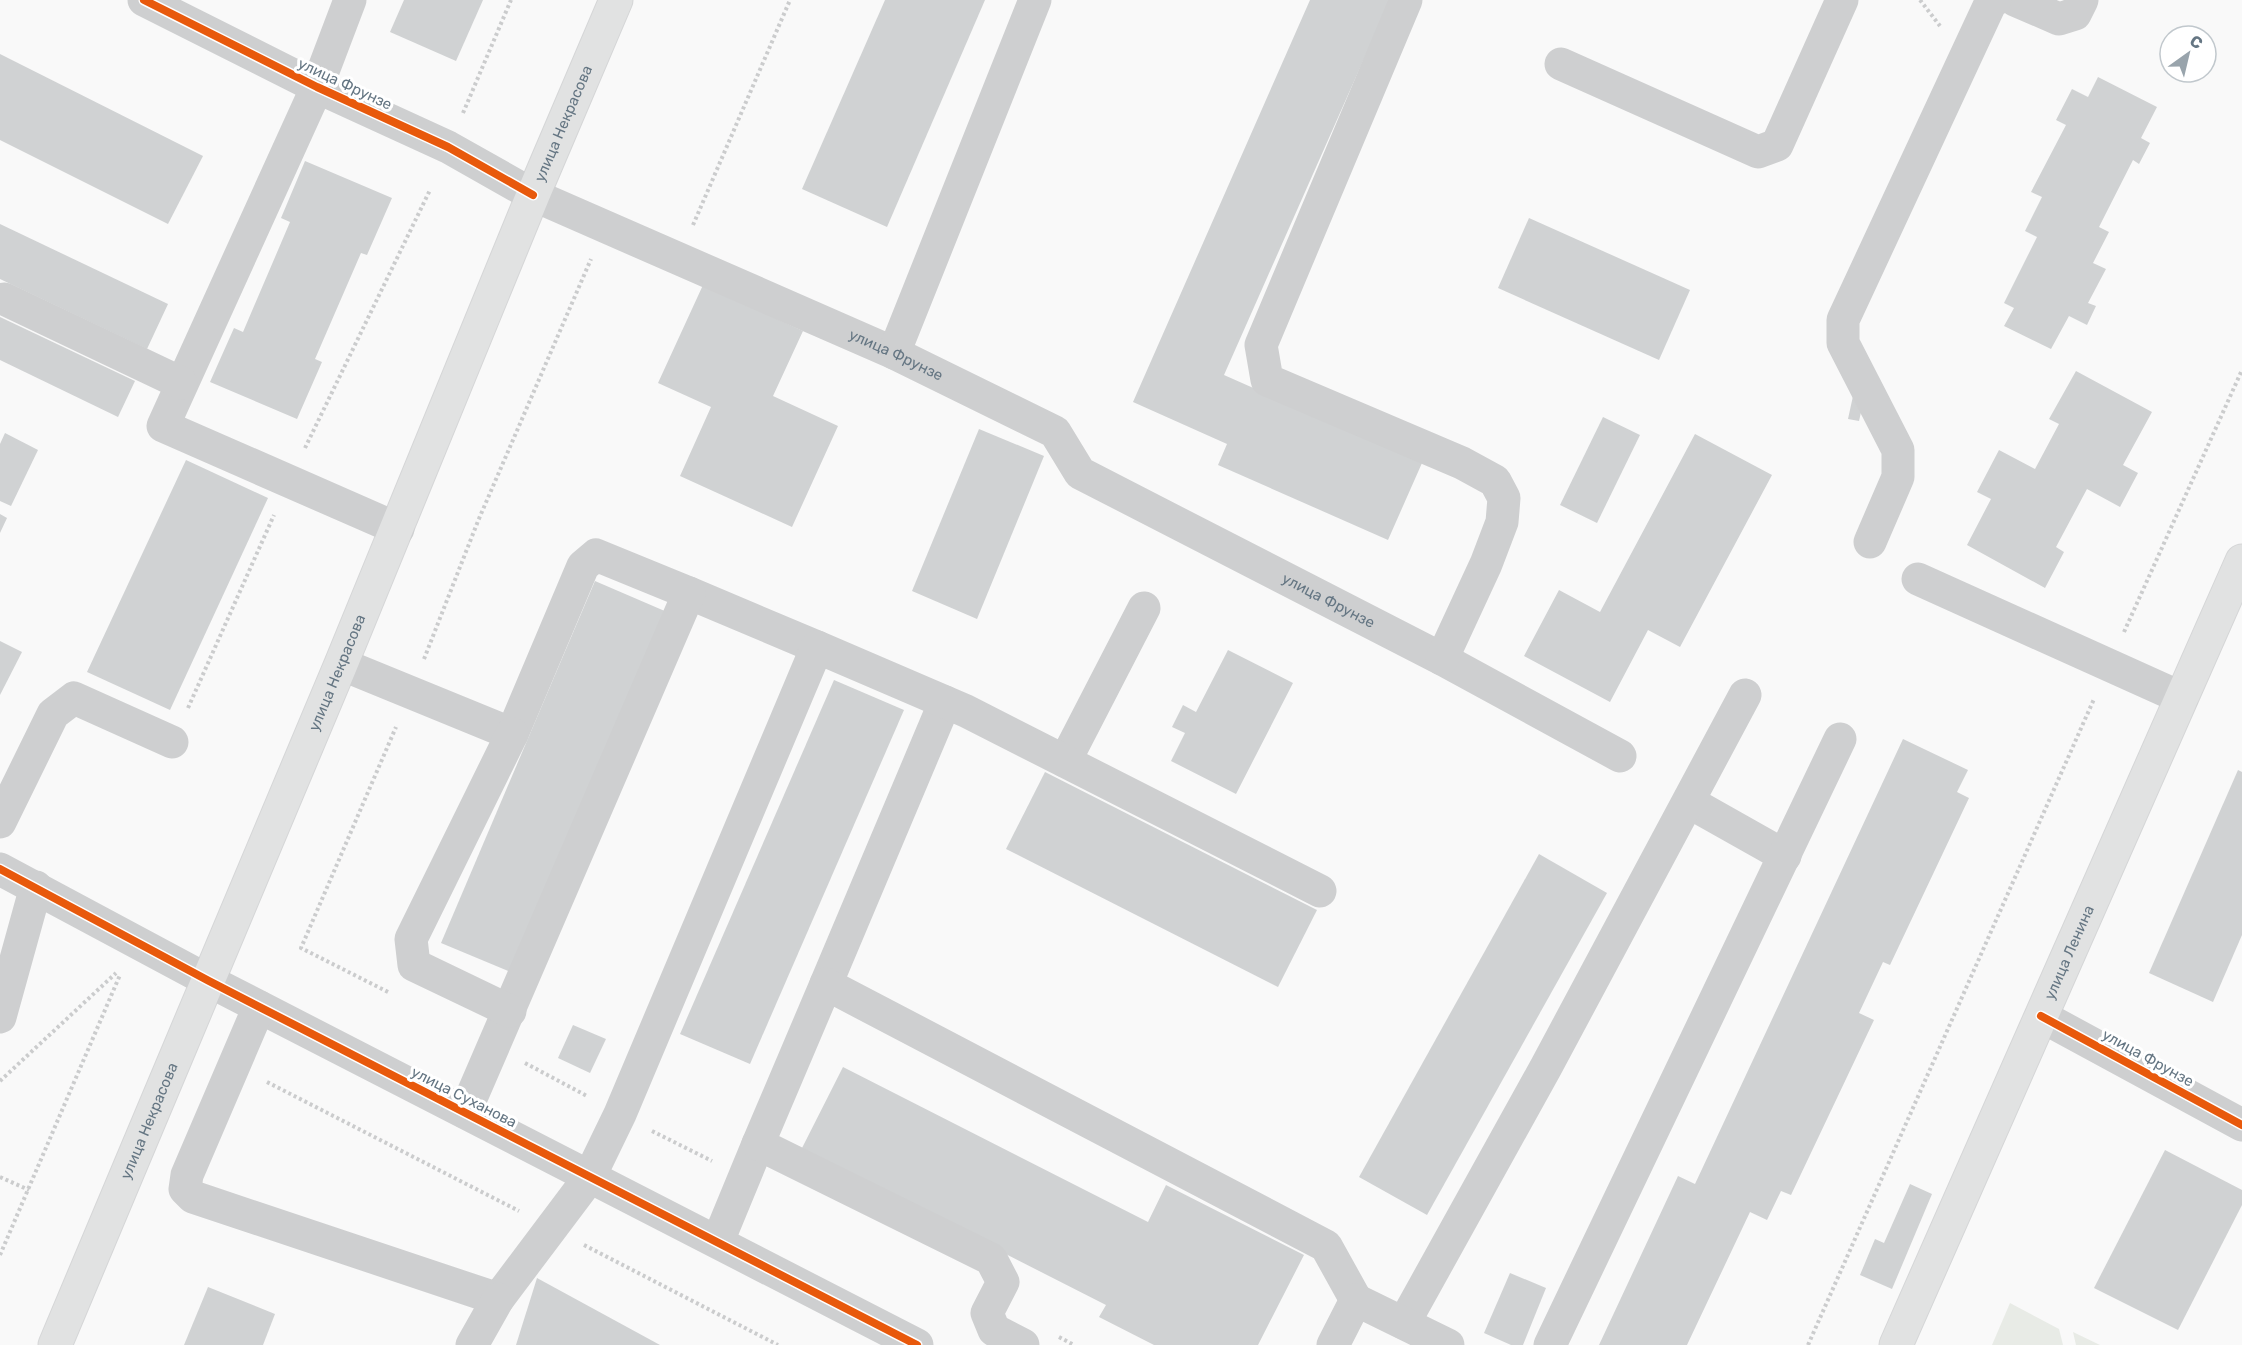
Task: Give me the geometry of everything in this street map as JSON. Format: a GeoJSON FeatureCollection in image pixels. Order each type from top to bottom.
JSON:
{"type":"FeatureCollection","features":[{"type":"Feature","properties":{"kind":"main road","name":"улица Некрасова"},"geometry":{"type":"LineString","coordinates":[[55,1345],[398,529],[533,195],[616,0]]}},
{"type":"Feature","properties":{"kind":"main road","name":"улица Ленина"},"geometry":{"type":"LineString","coordinates":[[1896,1345],[2242,561]]}},
{"type":"Feature","properties":{"kind":"street","name":"улица Фрунзе"},"geometry":{"type":"LineString","coordinates":[[144,0],[317,87],[448,147],[533,195],[894,353],[1055,432],[1080,473],[1124,498],[1442,659],[1620,756]]}},
{"type":"Feature","properties":{"kind":"street"},"geometry":{"type":"LineString","coordinates":[[350,0],[317,87],[163,426],[398,529]]}},
{"type":"Feature","properties":{"kind":"street"},"geometry":{"type":"LineString","coordinates":[[894,353],[1035,0]]}},
{"type":"Feature","properties":{"kind":"street"},"geometry":{"type":"LineString","coordinates":[[1406,0],[1261,345],[1267,380],[1462,463],[1495,481],[1504,498],[1502,522],[1486,564],[1442,659]]}},
{"type":"Feature","properties":{"kind":"street"},"geometry":{"type":"LineString","coordinates":[[1561,64],[1758,152],[1777,145],[1842,0]]}},
{"type":"Feature","properties":{"kind":"street"},"geometry":{"type":"LineString","coordinates":[[1870,542],[1898,477],[1898,450],[1843,343],[1843,320],[1991,2],[1995,0]]}},
{"type":"Feature","properties":{"kind":"street"},"geometry":{"type":"LineString","coordinates":[[2015,0],[2059,19],[2075,14],[2082,0]]}},
{"type":"Feature","properties":{"kind":"street"},"geometry":{"type":"LineString","coordinates":[[4,299],[181,383]]}},
{"type":"Feature","properties":{"kind":"street"},"geometry":{"type":"LineString","coordinates":[[510,1011],[414,965],[411,939],[512,734],[582,566],[596,555],[945,702],[1320,891]]}},
{"type":"Feature","properties":{"kind":"street"},"geometry":{"type":"LineString","coordinates":[[1918,579],[2182,698]]}},
{"type":"Feature","properties":{"kind":"street"},"geometry":{"type":"LineString","coordinates":[[465,1112],[689,593]]}},
{"type":"Feature","properties":{"kind":"street"},"geometry":{"type":"LineString","coordinates":[[1065,761],[1144,608]]}},
{"type":"Feature","properties":{"kind":"street"},"geometry":{"type":"LineString","coordinates":[[472,1345],[498,1299],[589,1178],[620,1114],[816,647]]}},
{"type":"Feature","properties":{"kind":"street"},"geometry":{"type":"LineString","coordinates":[[341,664],[512,734]]}},
{"type":"Feature","properties":{"kind":"street"},"geometry":{"type":"LineString","coordinates":[[1404,1323],[1689,802],[1745,694]]}},
{"type":"Feature","properties":{"kind":"street"},"geometry":{"type":"LineString","coordinates":[[0,822],[53,714],[74,698],[172,742]]}},
{"type":"Feature","properties":{"kind":"street"},"geometry":{"type":"LineString","coordinates":[[717,1241],[945,702]]}},
{"type":"Feature","properties":{"kind":"street"},"geometry":{"type":"LineString","coordinates":[[1550,1345],[1840,739]]}},
{"type":"Feature","properties":{"kind":"street"},"geometry":{"type":"LineString","coordinates":[[1689,802],[1785,856]]}},
{"type":"Feature","properties":{"kind":"street","name":"улица Суханова"},"geometry":{"type":"LineString","coordinates":[[0,869],[259,1007],[917,1345]]}},
{"type":"Feature","properties":{"kind":"street"},"geometry":{"type":"LineString","coordinates":[[0,1017],[36,887]]}},
{"type":"Feature","properties":{"kind":"street"},"geometry":{"type":"LineString","coordinates":[[826,984],[1326,1246],[1356,1300],[1448,1345]]}},
{"type":"Feature","properties":{"kind":"street"},"geometry":{"type":"LineString","coordinates":[[259,1007],[188,1175],[185,1189],[193,1197],[498,1299]]}},
{"type":"Feature","properties":{"kind":"street","name":"улица Фрунзе"},"geometry":{"type":"LineString","coordinates":[[2042,1016],[2242,1125]]}},
{"type":"Feature","properties":{"kind":"street"},"geometry":{"type":"LineString","coordinates":[[758,1144],[991,1259],[1003,1282],[987,1313],[994,1330],[1023,1345]]}},
{"type":"Feature","properties":{"kind":"street"},"geometry":{"type":"LineString","coordinates":[[1333,1345],[1356,1300]]}},
{"type":"Feature","properties":{"kind":"path"},"geometry":{"type":"LineString","coordinates":[[463,113],[511,0]]}},
{"type":"Feature","properties":{"kind":"path"},"geometry":{"type":"LineString","coordinates":[[691,229],[790,0]]}},
{"type":"Feature","properties":{"kind":"path"},"geometry":{"type":"LineString","coordinates":[[393,995],[302,948],[411,693],[478,521],[593,254]]}},
{"type":"Feature","properties":{"kind":"path"},"geometry":{"type":"LineString","coordinates":[[1808,1345],[2242,370]]}},
{"type":"Feature","properties":{"kind":"path"},"geometry":{"type":"LineString","coordinates":[[0,1081],[124,966],[0,1255]]}},
{"type":"Feature","properties":{"kind":"path"},"geometry":{"type":"LineString","coordinates":[[494,1047],[744,1178]]}},
{"type":"Feature","properties":{"kind":"path"},"geometry":{"type":"LineString","coordinates":[[234,1065],[778,1345]]}},
{"type":"Feature","properties":{"kind":"path"},"geometry":{"type":"LineString","coordinates":[[0,1177],[29,1190]]}},
{"type":"Feature","properties":{"kind":"path"},"geometry":{"type":"LineString","coordinates":[[1054,1335],[1074,1345]]}},
{"type":"Feature","properties":{"kind":"shaded area"},"geometry":{"type":"Polygon","coordinates":[[[2010,1303],[2059,1329],[2063,1345],[1992,1345],[2010,1303]]]}},
{"type":"Feature","properties":{"kind":"shaded area"},"geometry":{"type":"Polygon","coordinates":[[[2073,1332],[2100,1345],[2076,1345],[2073,1332]]]}},
{"type":"Feature","properties":{"kind":"building"},"geometry":{"type":"Polygon","coordinates":[[[404,0],[483,0],[456,61],[390,32],[404,0]]]}},
{"type":"Feature","properties":{"kind":"building"},"geometry":{"type":"Polygon","coordinates":[[[885,0],[985,0],[887,227],[802,189],[885,0]]]}},
{"type":"Feature","properties":{"kind":"building"},"geometry":{"type":"Polygon","coordinates":[[[1310,0],[1390,0],[1224,375],[1422,463],[1388,540],[1218,465],[1227,444],[1133,402],[1310,0]]]}},
{"type":"Feature","properties":{"kind":"building"},"geometry":{"type":"Polygon","coordinates":[[[0,54],[203,156],[168,224],[0,140],[0,54]]]}},
{"type":"Feature","properties":{"kind":"building"},"geometry":{"type":"Polygon","coordinates":[[[2098,77],[2157,107],[2141,138],[2150,143],[2139,164],[2133,160],[2099,227],[2109,232],[2093,263],[2106,269],[2088,303],[2096,306],[2087,325],[2069,316],[2051,349],[2004,326],[2014,308],[2004,303],[2037,237],[2025,231],[2042,197],[2031,192],[2066,125],[2056,120],[2072,89],[2088,97],[2098,77]]]}},
{"type":"Feature","properties":{"kind":"building"},"geometry":{"type":"Polygon","coordinates":[[[305,161],[392,198],[367,255],[361,253],[315,359],[322,362],[297,419],[210,382],[234,328],[243,332],[290,222],[281,218],[305,161]]]}},
{"type":"Feature","properties":{"kind":"building"},"geometry":{"type":"Polygon","coordinates":[[[1529,218],[1690,290],[1659,360],[1498,288],[1529,218]]]}},
{"type":"Feature","properties":{"kind":"building"},"geometry":{"type":"Polygon","coordinates":[[[0,224],[168,304],[147,349],[0,279],[0,224]]]}},
{"type":"Feature","properties":{"kind":"building"},"geometry":{"type":"Polygon","coordinates":[[[703,285],[803,331],[773,396],[838,426],[792,527],[680,476],[711,407],[658,383],[703,285]]]}},
{"type":"Feature","properties":{"kind":"building"},"geometry":{"type":"Polygon","coordinates":[[[0,317],[135,381],[118,417],[0,360],[0,317]]]}},
{"type":"Feature","properties":{"kind":"building"},"geometry":{"type":"Polygon","coordinates":[[[2076,371],[2152,412],[2123,465],[2138,473],[2120,507],[2087,489],[2056,547],[2064,552],[2045,588],[1967,545],[1991,499],[1977,492],[1999,450],[2035,469],[2059,424],[2049,419],[2076,371]]]}},
{"type":"Feature","properties":{"kind":"building"},"geometry":{"type":"Polygon","coordinates":[[[1853,396],[1864,399],[1859,421],[1848,419],[1853,396]]]}},
{"type":"Feature","properties":{"kind":"building"},"geometry":{"type":"Polygon","coordinates":[[[1603,417],[1640,435],[1597,523],[1560,505],[1603,417]]]}},
{"type":"Feature","properties":{"kind":"building"},"geometry":{"type":"Polygon","coordinates":[[[979,429],[1044,456],[977,619],[912,591],[979,429]]]}},
{"type":"Feature","properties":{"kind":"building"},"geometry":{"type":"Polygon","coordinates":[[[5,433],[38,450],[11,506],[0,501],[0,444],[5,433]]]}},
{"type":"Feature","properties":{"kind":"building"},"geometry":{"type":"Polygon","coordinates":[[[1695,434],[1772,475],[1680,647],[1648,630],[1610,702],[1524,656],[1559,590],[1600,612],[1695,434]]]}},
{"type":"Feature","properties":{"kind":"building"},"geometry":{"type":"Polygon","coordinates":[[[186,460],[268,498],[170,710],[87,672],[186,460]]]}},
{"type":"Feature","properties":{"kind":"building"},"geometry":{"type":"Polygon","coordinates":[[[0,514],[7,518],[0,533],[0,514]]]}},
{"type":"Feature","properties":{"kind":"building"},"geometry":{"type":"Polygon","coordinates":[[[595,581],[667,612],[513,973],[441,943],[595,581]]]}},
{"type":"Feature","properties":{"kind":"building"},"geometry":{"type":"Polygon","coordinates":[[[0,641],[22,652],[0,695],[0,641]]]}},
{"type":"Feature","properties":{"kind":"building"},"geometry":{"type":"Polygon","coordinates":[[[1228,650],[1293,683],[1236,794],[1171,761],[1185,733],[1172,727],[1183,705],[1196,712],[1228,650]]]}},
{"type":"Feature","properties":{"kind":"building"},"geometry":{"type":"Polygon","coordinates":[[[834,680],[904,710],[750,1064],[680,1034],[834,680]]]}},
{"type":"Feature","properties":{"kind":"building"},"geometry":{"type":"Polygon","coordinates":[[[1903,739],[1968,770],[1957,792],[1969,798],[1890,965],[1883,962],[1859,1013],[1874,1020],[1791,1195],[1781,1191],[1767,1220],[1750,1212],[1687,1345],[1599,1345],[1678,1176],[1695,1184],[1903,739]]]}},
{"type":"Feature","properties":{"kind":"building"},"geometry":{"type":"Polygon","coordinates":[[[2238,770],[2242,772],[2242,935],[2213,1002],[2149,973],[2238,770]]]}},
{"type":"Feature","properties":{"kind":"building"},"geometry":{"type":"Polygon","coordinates":[[[1045,772],[1317,910],[1278,987],[1006,849],[1045,772]]]}},
{"type":"Feature","properties":{"kind":"building"},"geometry":{"type":"Polygon","coordinates":[[[1539,854],[1607,893],[1427,1215],[1359,1177],[1539,854]]]}},
{"type":"Feature","properties":{"kind":"building"},"geometry":{"type":"Polygon","coordinates":[[[573,1025],[606,1039],[590,1073],[558,1058],[573,1025]]]}},
{"type":"Feature","properties":{"kind":"building"},"geometry":{"type":"Polygon","coordinates":[[[843,1067],[1148,1222],[1166,1185],[1304,1255],[1258,1345],[1154,1345],[1099,1317],[1106,1305],[801,1150],[843,1067]]]}},
{"type":"Feature","properties":{"kind":"building"},"geometry":{"type":"Polygon","coordinates":[[[2165,1150],[2242,1190],[2242,1205],[2178,1330],[2094,1288],[2165,1150]]]}},
{"type":"Feature","properties":{"kind":"building"},"geometry":{"type":"Polygon","coordinates":[[[1910,1184],[1932,1194],[1892,1289],[1860,1275],[1875,1239],[1884,1243],[1910,1184]]]}},
{"type":"Feature","properties":{"kind":"building"},"geometry":{"type":"Polygon","coordinates":[[[1510,1273],[1546,1288],[1523,1345],[1511,1345],[1484,1333],[1510,1273]]]}},
{"type":"Feature","properties":{"kind":"building"},"geometry":{"type":"Polygon","coordinates":[[[537,1278],[660,1345],[516,1345],[537,1278]]]}},
{"type":"Feature","properties":{"kind":"building"},"geometry":{"type":"Polygon","coordinates":[[[208,1287],[275,1314],[263,1345],[184,1345],[208,1287]]]}},
{"type":"Feature","properties":{"kind":"cycle path"},"geometry":{"type":"LineString","coordinates":[[144,0],[317,87],[448,147],[533,195]]}},
{"type":"Feature","properties":{"kind":"cycle path"},"geometry":{"type":"LineString","coordinates":[[0,869],[209,981],[917,1345]]}},
{"type":"Feature","properties":{"kind":"cycle path"},"geometry":{"type":"LineString","coordinates":[[2041,1016],[2242,1125]]}}]}
